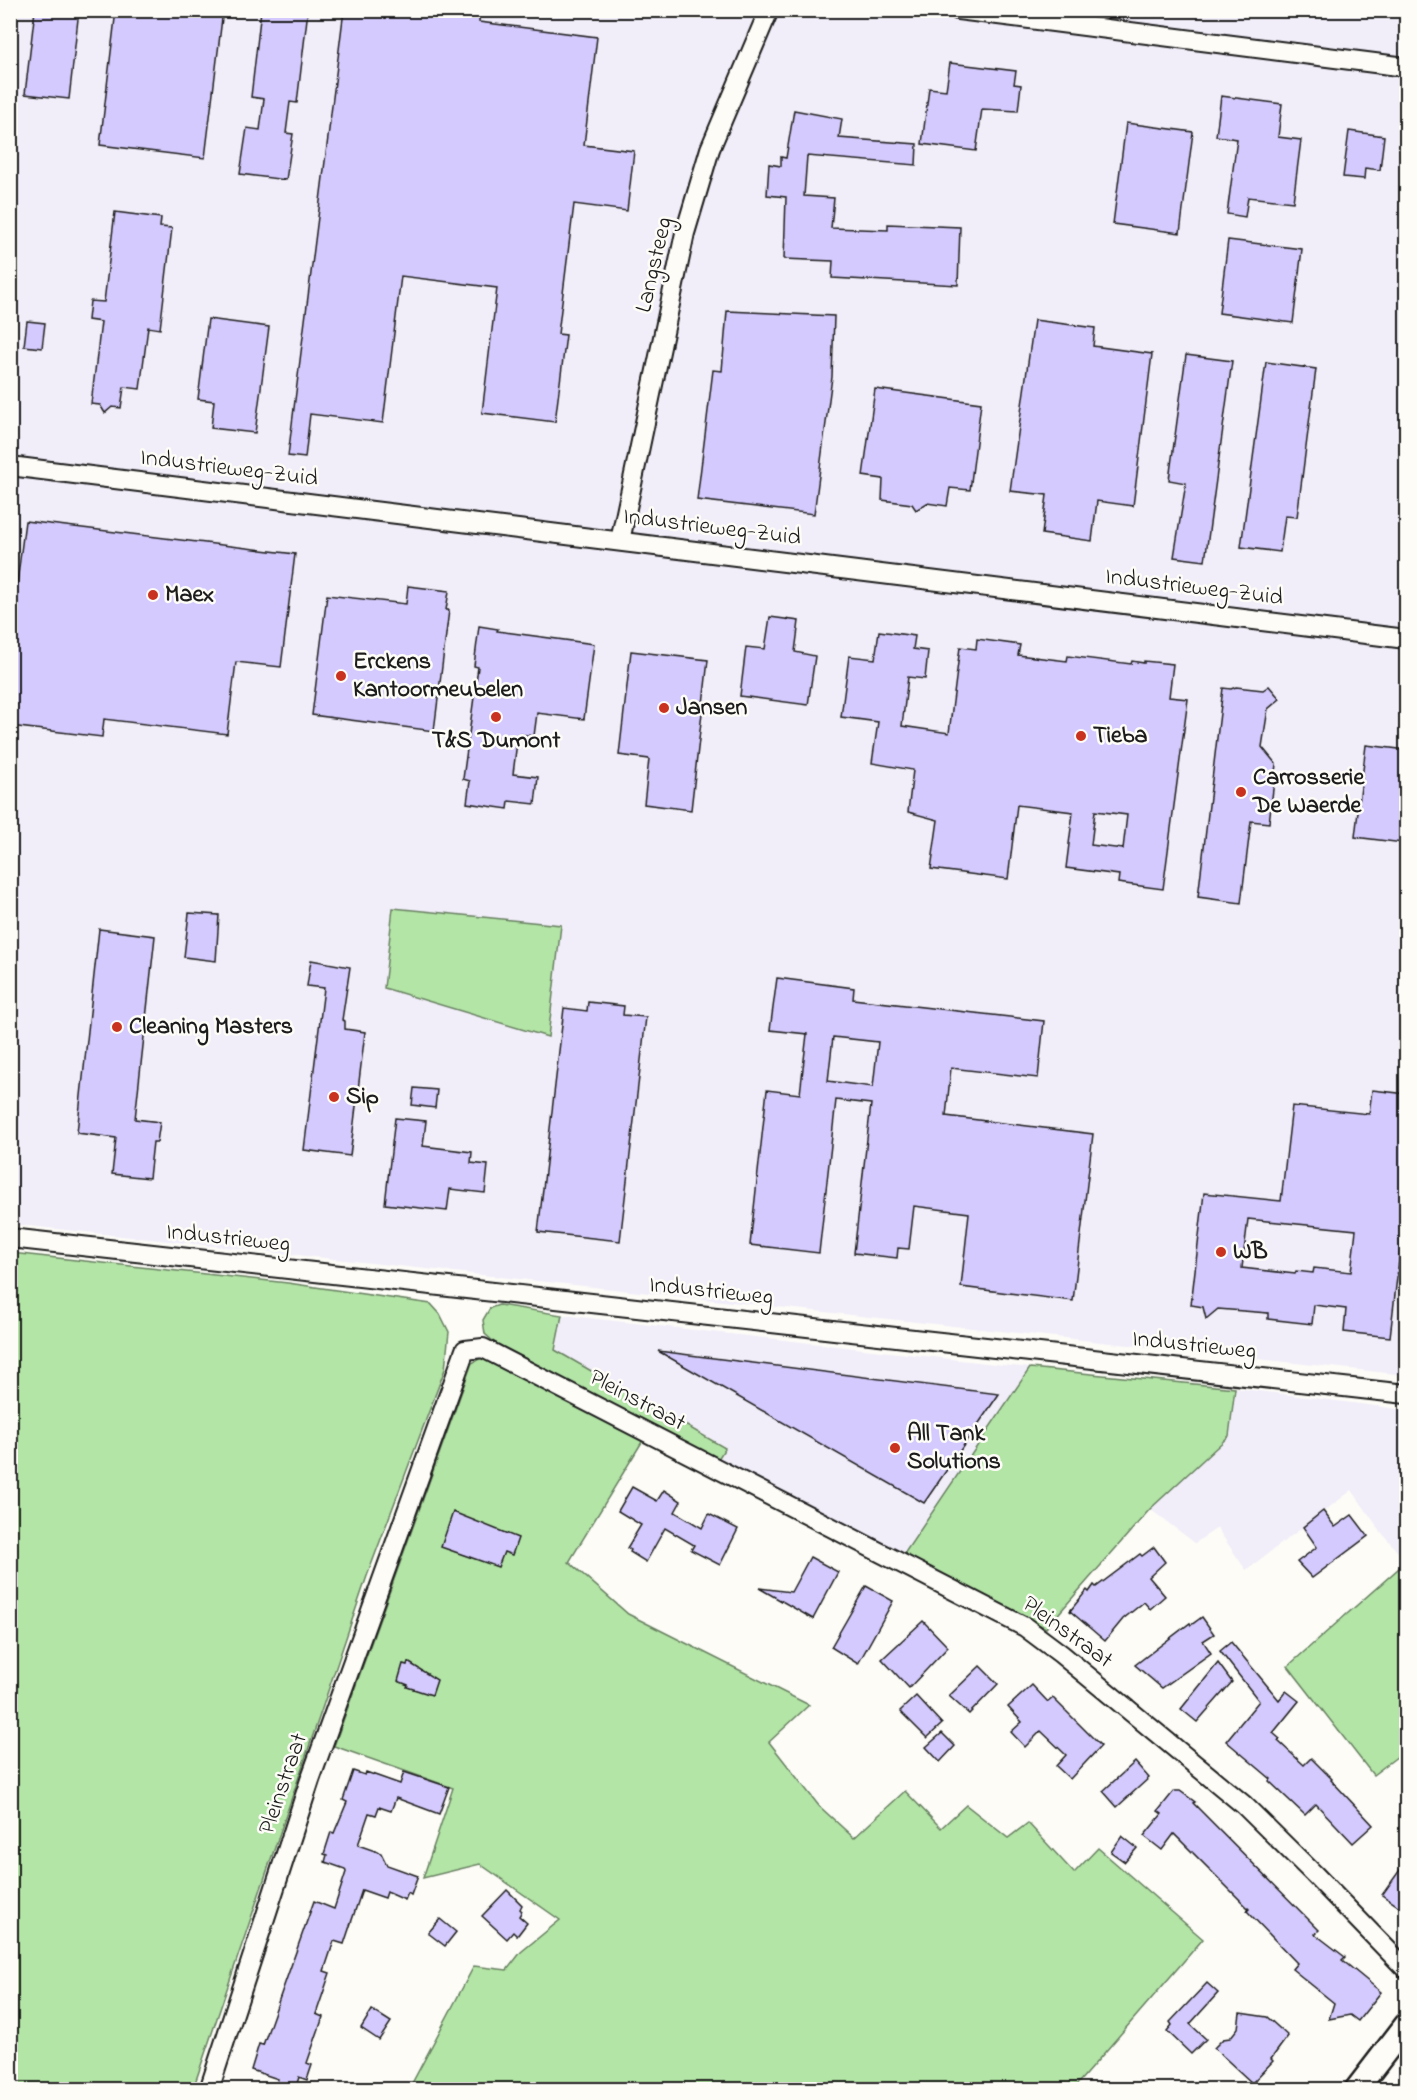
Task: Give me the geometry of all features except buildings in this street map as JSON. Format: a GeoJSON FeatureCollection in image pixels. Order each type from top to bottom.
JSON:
{"type":"FeatureCollection","features":[{"type":"Feature","properties":{"kind":"street","name":"Langsteeg"},"geometry":{"type":"LineString","coordinates":[[620,541],[685,233],[710,149],[769,10]]}},
{"type":"Feature","properties":{"kind":"street"},"geometry":{"type":"LineString","coordinates":[[958,10],[1407,67]]}},
{"type":"Feature","properties":{"kind":"street","name":"Industrieweg-Zuid"},"geometry":{"type":"LineString","coordinates":[[10,466],[1407,639]]}},
{"type":"Feature","properties":{"kind":"street","name":"Industrieweg"},"geometry":{"type":"LineString","coordinates":[[10,1238],[1407,1394]]}},
{"type":"Feature","properties":{"kind":"street","name":"Pleinstraat"},"geometry":{"type":"LineString","coordinates":[[209,2090],[310,1780],[465,1350],[483,1348],[1025,1628],[1061,1654],[1244,1806],[1407,1969]]}},
{"type":"Feature","properties":{"kind":"street"},"geometry":{"type":"LineString","coordinates":[[1356,2090],[1407,2025]]}},
{"type":"Feature","properties":{"kind":"shaded area"},"geometry":{"type":"Polygon","coordinates":[[[11,11],[1406,11],[1406,1375],[11,1224],[11,11]]]}},
{"type":"Feature","properties":{"kind":"shaded area"},"geometry":{"type":"Polygon","coordinates":[[[562,1315],[1030,1368],[904,1554],[718,1459],[725,1447],[555,1350],[562,1315]]]}},
{"type":"Feature","properties":{"kind":"shaded area"},"geometry":{"type":"Polygon","coordinates":[[[1235,1388],[1406,1410],[1406,1562],[1379,1529],[1352,1490],[1246,1570],[1217,1528],[1195,1543],[1150,1509],[1229,1436],[1235,1388]]]}},
{"type":"Feature","properties":{"kind":"green space"},"geometry":{"type":"Polygon","coordinates":[[[393,908],[561,925],[548,1037],[384,988],[393,908]]]}},
{"type":"Feature","properties":{"kind":"green space"},"geometry":{"type":"Polygon","coordinates":[[[11,1253],[288,1283],[431,1304],[440,1314],[449,1332],[445,1369],[367,1576],[193,2089],[11,2089],[11,1253]]]}},
{"type":"Feature","properties":{"kind":"green space"},"geometry":{"type":"Polygon","coordinates":[[[499,1305],[562,1315],[555,1350],[725,1448],[718,1459],[494,1342],[485,1334],[483,1320],[490,1308],[499,1305]]]}},
{"type":"Feature","properties":{"kind":"green space"},"geometry":{"type":"Polygon","coordinates":[[[481,1358],[645,1437],[569,1562],[628,1614],[809,1705],[769,1742],[819,1806],[854,1838],[905,1791],[941,1828],[966,1805],[1008,1838],[1028,1823],[1074,1873],[1098,1848],[1203,1939],[1073,2089],[409,2089],[474,1966],[507,1970],[521,1952],[560,1920],[480,1864],[423,1878],[453,1788],[334,1746],[472,1363],[481,1358]]]}},
{"type":"Feature","properties":{"kind":"green space"},"geometry":{"type":"Polygon","coordinates":[[[1030,1368],[1235,1388],[1229,1436],[1150,1509],[1046,1628],[904,1554],[1030,1368]]]}},
{"type":"Feature","properties":{"kind":"green space"},"geometry":{"type":"Polygon","coordinates":[[[1406,1562],[1406,1750],[1373,1775],[1288,1666],[1406,1562]]]}},
{"type":"Feature","properties":{"kind":"place","name":"Maex"},"geometry":{"type":"Point","coordinates":[153,595]}},
{"type":"Feature","properties":{"kind":"place","name":"Erckens Kantoormeubelen"},"geometry":{"type":"Point","coordinates":[341,676]}},
{"type":"Feature","properties":{"kind":"place","name":"Jansen"},"geometry":{"type":"Point","coordinates":[664,708]}},
{"type":"Feature","properties":{"kind":"place","name":"T&S Dumont"},"geometry":{"type":"Point","coordinates":[496,717]}},
{"type":"Feature","properties":{"kind":"place","name":"Tieba"},"geometry":{"type":"Point","coordinates":[1081,736]}},
{"type":"Feature","properties":{"kind":"place","name":"Carrosserie De Waerde"},"geometry":{"type":"Point","coordinates":[1241,792]}},
{"type":"Feature","properties":{"kind":"place","name":"Cleaning Masters"},"geometry":{"type":"Point","coordinates":[117,1027]}},
{"type":"Feature","properties":{"kind":"place","name":"Sip"},"geometry":{"type":"Point","coordinates":[334,1097]}},
{"type":"Feature","properties":{"kind":"place","name":"WB"},"geometry":{"type":"Point","coordinates":[1221,1252]}},
{"type":"Feature","properties":{"kind":"place","name":"All Tank Solutions"},"geometry":{"type":"Point","coordinates":[895,1448]}}]}
